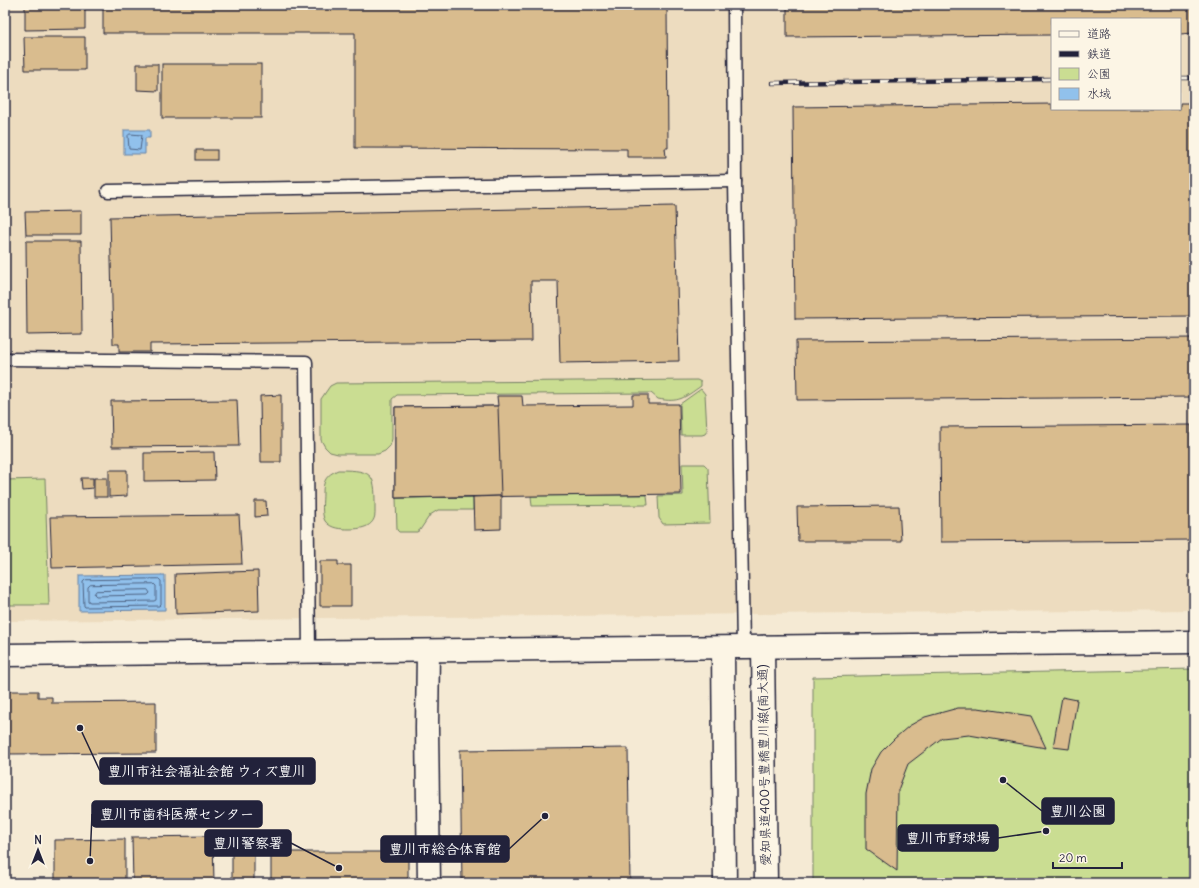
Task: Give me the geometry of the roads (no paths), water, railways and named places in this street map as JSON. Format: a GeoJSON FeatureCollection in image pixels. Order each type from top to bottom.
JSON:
{"type":"FeatureCollection","features":[{"type":"Feature","properties":{"kind":"street"},"geometry":{"type":"LineString","coordinates":[[5,655],[309,653],[1194,642]]}},
{"type":"Feature","properties":{"kind":"street"},"geometry":{"type":"LineString","coordinates":[[725,883],[743,647]]}},
{"type":"Feature","properties":{"kind":"street","name":"愛知県道400号豊橋豊川線(南大通)"},"geometry":{"type":"LineString","coordinates":[[743,647],[766,883]]}},
{"type":"Feature","properties":{"kind":"street"},"geometry":{"type":"LineString","coordinates":[[428,651],[427,728],[429,883]]}},
{"type":"Feature","properties":{"kind":"lane"},"geometry":{"type":"LineString","coordinates":[[734,5],[735,181],[743,647]]}},
{"type":"Feature","properties":{"kind":"lane"},"geometry":{"type":"LineString","coordinates":[[108,191],[735,181]]}},
{"type":"Feature","properties":{"kind":"lane"},"geometry":{"type":"LineString","coordinates":[[5,359],[306,362],[309,653]]}},
{"type":"Feature","properties":{"kind":"water"},"geometry":{"type":"Polygon","coordinates":[[[124,130],[150,130],[150,138],[145,138],[145,154],[124,154],[124,130]]]}},
{"type":"Feature","properties":{"kind":"water"},"geometry":{"type":"Polygon","coordinates":[[[165,575],[165,610],[79,611],[79,576],[165,575]]]}},
{"type":"Feature","properties":{"kind":"railway"},"geometry":{"type":"LineString","coordinates":[[1181,78],[1194,78]]}},
{"type":"Feature","properties":{"kind":"railway"},"geometry":{"type":"LineString","coordinates":[[772,83],[1051,79]]}},
{"type":"Feature","properties":{"kind":"place","name":"豊川市社会福祉会館 ウィズ豊川"},"geometry":{"type":"Point","coordinates":[80,728]}},
{"type":"Feature","properties":{"kind":"place","name":"豊川公園"},"geometry":{"type":"Point","coordinates":[1003,780]}},
{"type":"Feature","properties":{"kind":"place","name":"豊川市総合体育館"},"geometry":{"type":"Point","coordinates":[545,816]}},
{"type":"Feature","properties":{"kind":"place","name":"豊川市野球場"},"geometry":{"type":"Point","coordinates":[1046,831]}},
{"type":"Feature","properties":{"kind":"place","name":"豊川市歯科医療センター"},"geometry":{"type":"Point","coordinates":[90,861]}},
{"type":"Feature","properties":{"kind":"place","name":"豊川警察署"},"geometry":{"type":"Point","coordinates":[339,868]}}]}
